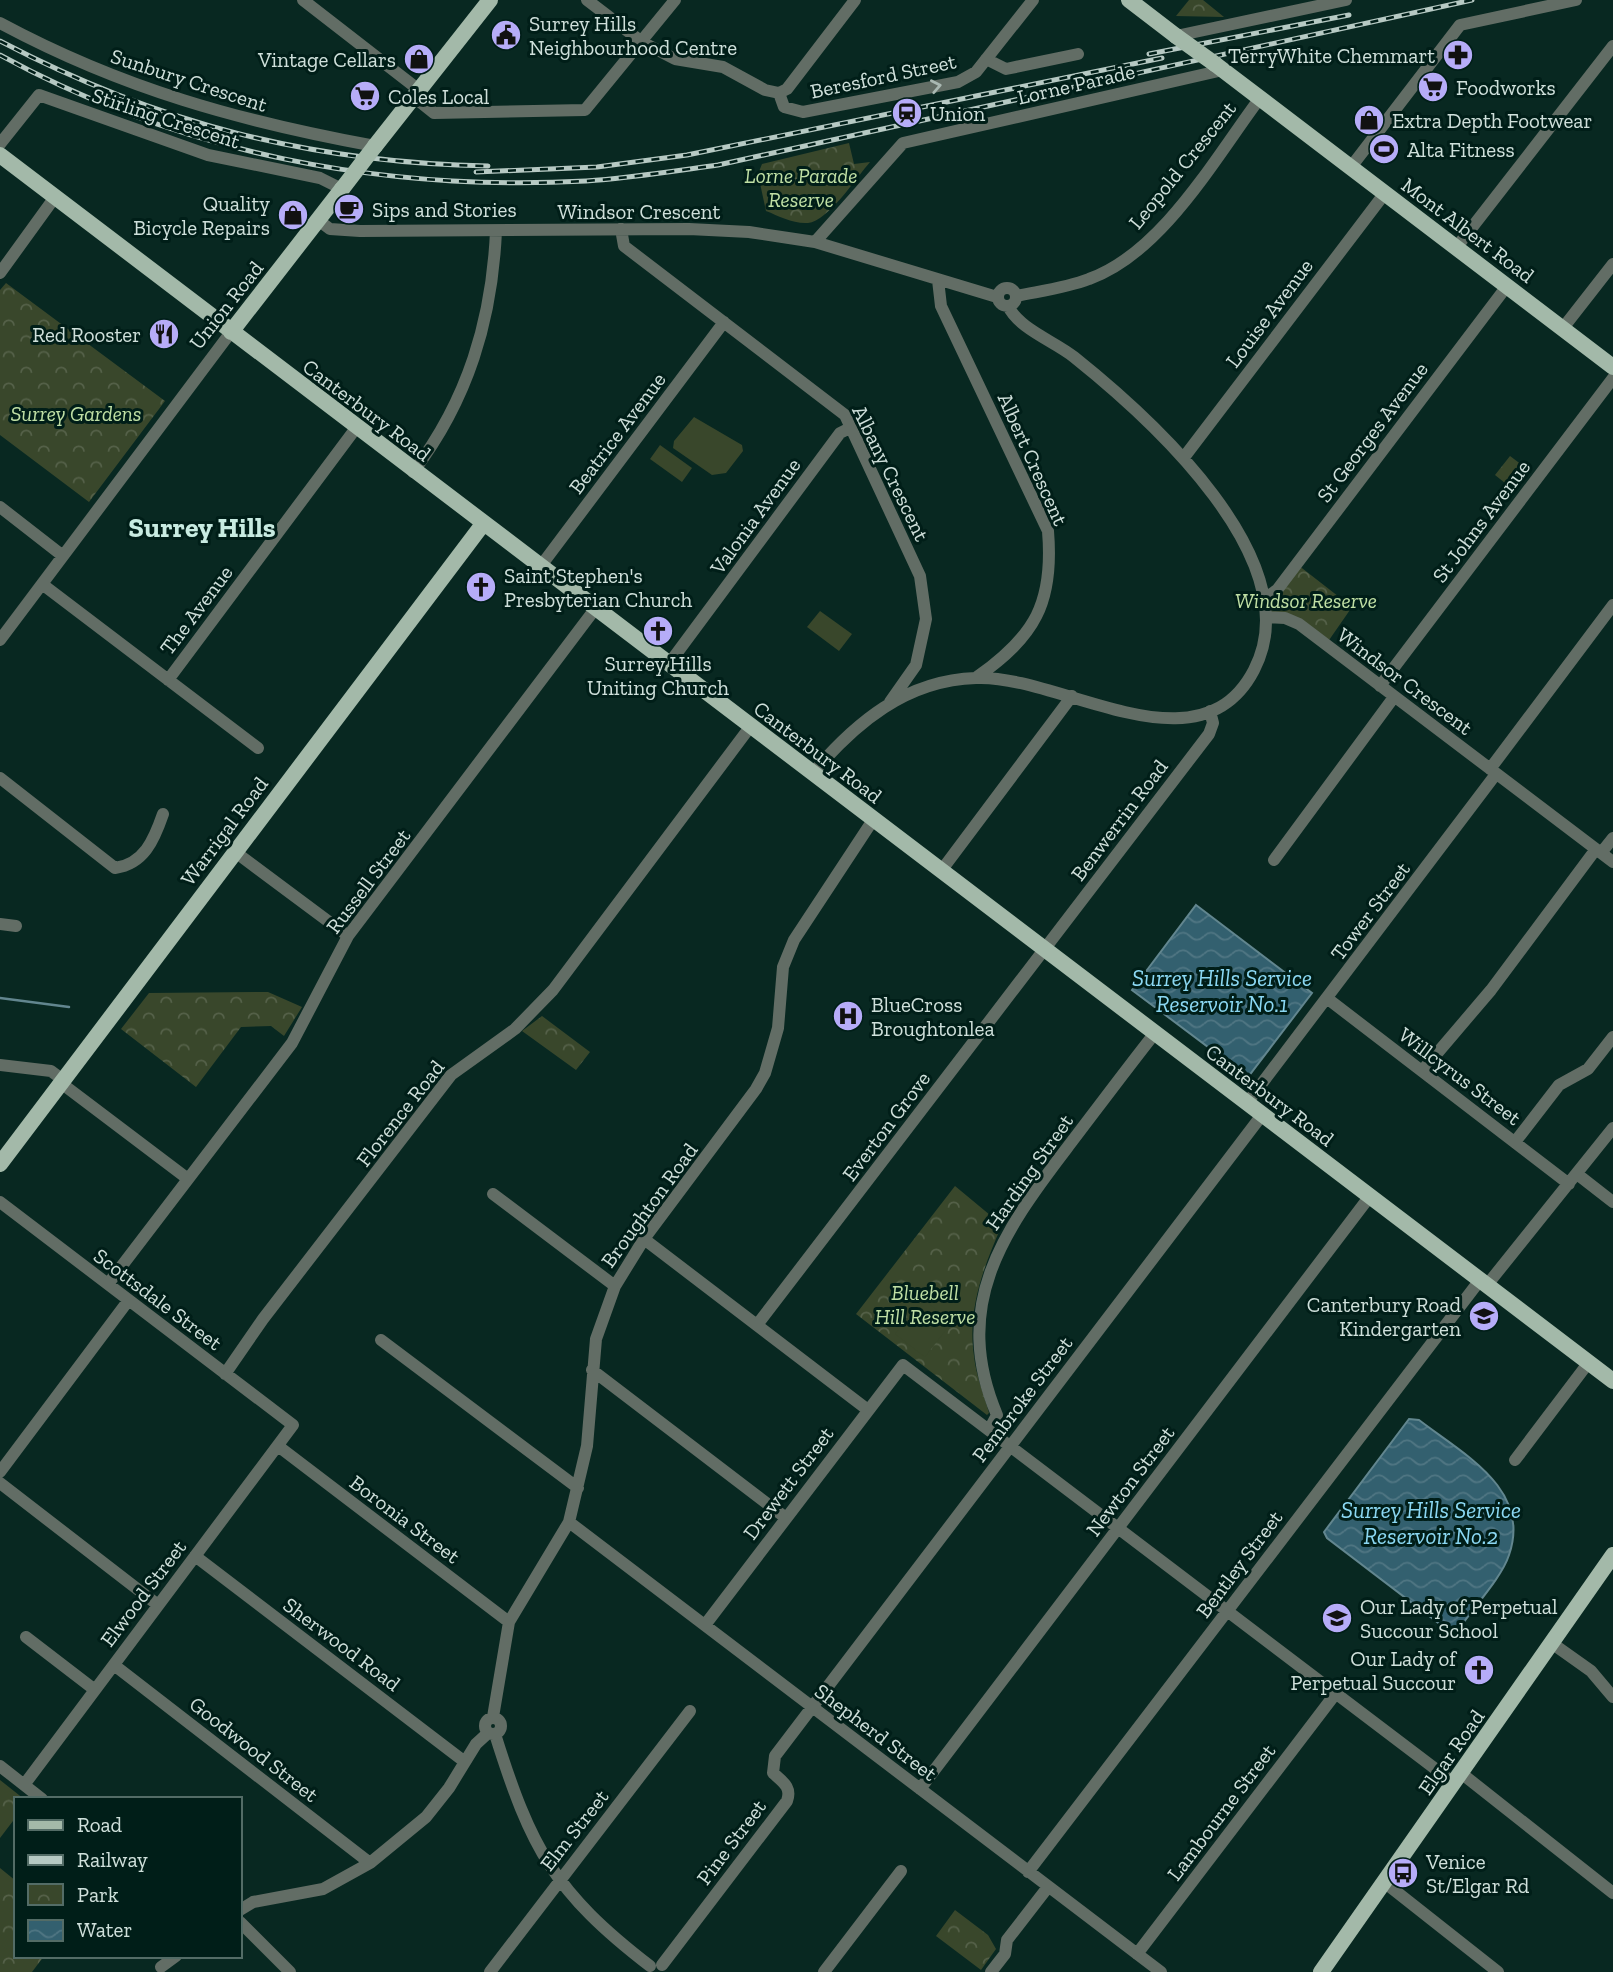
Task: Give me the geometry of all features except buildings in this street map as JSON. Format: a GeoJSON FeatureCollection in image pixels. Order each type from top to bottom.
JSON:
{"type":"FeatureCollection","features":[{"type":"Feature","properties":{"kind":"main road","name":"Union Road"},"geometry":{"type":"LineString","coordinates":[[231,332],[490,0]]}},
{"type":"Feature","properties":{"kind":"main road","name":"Mont Albert Road"},"geometry":{"type":"LineString","coordinates":[[1129,0],[1613,367]]}},
{"type":"Feature","properties":{"kind":"main road","name":"Canterbury Road"},"geometry":{"type":"LineString","coordinates":[[0,155],[1613,1381]]}},
{"type":"Feature","properties":{"kind":"main road","name":"Warrigal Road"},"geometry":{"type":"LineString","coordinates":[[0,1164],[483,524]]}},
{"type":"Feature","properties":{"kind":"main road","name":"Elgar Road"},"geometry":{"type":"LineString","coordinates":[[1321,1972],[1613,1555]]}},
{"type":"Feature","properties":{"kind":"street"},"geometry":{"type":"LineString","coordinates":[[303,0],[416,94],[434,113],[577,112],[594,102],[675,0]]}},
{"type":"Feature","properties":{"kind":"street"},"geometry":{"type":"LineString","coordinates":[[587,0],[642,42],[675,59],[723,67],[765,90],[779,93],[787,89],[855,0]]}},
{"type":"Feature","properties":{"kind":"street"},"geometry":{"type":"LineString","coordinates":[[986,60],[1033,0]]}},
{"type":"Feature","properties":{"kind":"street"},"geometry":{"type":"LineString","coordinates":[[1176,36],[1346,0]]}},
{"type":"Feature","properties":{"kind":"street"},"geometry":{"type":"LineString","coordinates":[[1351,167],[1460,25],[1576,0]]}},
{"type":"Feature","properties":{"kind":"street","name":"Sunbury Crescent"},"geometry":{"type":"LineString","coordinates":[[0,23],[54,52],[184,103],[262,125],[375,146]]}},
{"type":"Feature","properties":{"kind":"street"},"geometry":{"type":"LineString","coordinates":[[1456,247],[1613,46]]}},
{"type":"Feature","properties":{"kind":"street","name":"Beresford Street"},"geometry":{"type":"LineString","coordinates":[[779,93],[784,107],[803,112],[958,82],[970,77],[986,60],[1006,69],[1078,54]]}},
{"type":"Feature","properties":{"kind":"street","name":"Lorne Parade"},"geometry":{"type":"LineString","coordinates":[[815,242],[903,143],[1219,67]]}},
{"type":"Feature","properties":{"kind":"street","name":"Stirling Crescent"},"geometry":{"type":"LineString","coordinates":[[0,144],[39,95],[208,155],[320,178],[342,189]]}},
{"type":"Feature","properties":{"kind":"street","name":"Leopold Crescent"},"geometry":{"type":"LineString","coordinates":[[997,297],[1003,289],[1009,289],[1012,301],[1090,279],[1124,261],[1151,239],[1260,98]]}},
{"type":"Feature","properties":{"kind":"street","name":"Louise Avenue"},"geometry":{"type":"LineString","coordinates":[[1185,456],[1385,192]]}},
{"type":"Feature","properties":{"kind":"street"},"geometry":{"type":"LineString","coordinates":[[0,273],[55,197]]}},
{"type":"Feature","properties":{"kind":"street","name":"Windsor Crescent"},"geometry":{"type":"LineString","coordinates":[[318,220],[330,229],[360,231],[621,229],[750,232],[815,242],[997,297]]}},
{"type":"Feature","properties":{"kind":"street","name":"Albany Crescent"},"geometry":{"type":"LineString","coordinates":[[621,229],[624,246],[837,407],[852,427],[919,576],[926,620],[916,666],[890,703]]}},
{"type":"Feature","properties":{"kind":"street"},"geometry":{"type":"LineString","coordinates":[[414,472],[446,424],[472,367],[491,292],[496,231]]}},
{"type":"Feature","properties":{"kind":"street"},"geometry":{"type":"LineString","coordinates":[[1563,328],[1613,264]]}},
{"type":"Feature","properties":{"kind":"street","name":"Albert Crescent"},"geometry":{"type":"LineString","coordinates":[[938,280],[941,306],[1048,531],[1051,569],[1044,597],[1031,627],[1008,655],[977,677]]}},
{"type":"Feature","properties":{"kind":"street","name":"St Georges Avenue"},"geometry":{"type":"LineString","coordinates":[[1264,599],[1277,590],[1507,286]]}},
{"type":"Feature","properties":{"kind":"street"},"geometry":{"type":"LineString","coordinates":[[812,774],[839,743],[890,703],[929,686],[977,677],[1012,681],[1143,718],[1178,720],[1210,711],[1231,698],[1253,673],[1264,647],[1267,617],[1264,599],[1243,544],[1217,499],[1185,456],[1125,398],[1066,350],[1013,316],[1012,301]]}},
{"type":"Feature","properties":{"kind":"street","name":"Beatrice Avenue"},"geometry":{"type":"LineString","coordinates":[[540,567],[724,322]]}},
{"type":"Feature","properties":{"kind":"street","name":"Union Road"},"geometry":{"type":"LineString","coordinates":[[0,640],[231,332]]}},
{"type":"Feature","properties":{"kind":"street","name":"St Johns Avenue"},"geometry":{"type":"LineString","coordinates":[[1380,686],[1613,378]]}},
{"type":"Feature","properties":{"kind":"street","name":"Valonia Avenue"},"geometry":{"type":"LineString","coordinates":[[668,664],[840,433],[852,427]]}},
{"type":"Feature","properties":{"kind":"street","name":"The Avenue"},"geometry":{"type":"LineString","coordinates":[[168,680],[356,428]]}},
{"type":"Feature","properties":{"kind":"street"},"geometry":{"type":"LineString","coordinates":[[0,507],[63,556]]}},
{"type":"Feature","properties":{"kind":"street"},"geometry":{"type":"LineString","coordinates":[[42,584],[258,748]]}},
{"type":"Feature","properties":{"kind":"street","name":"Tower Street"},"geometry":{"type":"LineString","coordinates":[[1247,1103],[1328,999],[1613,605]]}},
{"type":"Feature","properties":{"kind":"street","name":"Russell Street"},"geometry":{"type":"LineString","coordinates":[[107,1284],[303,1026],[348,936],[595,609]]}},
{"type":"Feature","properties":{"kind":"street","name":"Windsor Crescent"},"geometry":{"type":"LineString","coordinates":[[1267,617],[1285,618],[1298,624],[1613,862]]}},
{"type":"Feature","properties":{"kind":"street"},"geometry":{"type":"LineString","coordinates":[[1008,655],[1012,681]]}},
{"type":"Feature","properties":{"kind":"street"},"geometry":{"type":"LineString","coordinates":[[916,666],[929,686]]}},
{"type":"Feature","properties":{"kind":"street"},"geometry":{"type":"LineString","coordinates":[[941,871],[1072,696]]}},
{"type":"Feature","properties":{"kind":"street"},"geometry":{"type":"LineString","coordinates":[[1274,860],[1394,697]]}},
{"type":"Feature","properties":{"kind":"street","name":"Benwerrin Road"},"geometry":{"type":"LineString","coordinates":[[1045,950],[1209,734],[1213,723],[1210,711]]}},
{"type":"Feature","properties":{"kind":"street","name":"Florence Road"},"geometry":{"type":"LineString","coordinates":[[225,1374],[263,1319],[451,1075],[515,1029],[561,981],[750,727]]}},
{"type":"Feature","properties":{"kind":"street"},"geometry":{"type":"LineString","coordinates":[[0,778],[115,868],[127,867],[143,855],[155,838],[163,814]]}},
{"type":"Feature","properties":{"kind":"street","name":"Broughton Road"},"geometry":{"type":"LineString","coordinates":[[491,1733],[501,1726],[493,1717],[509,1622],[569,1522],[587,1446],[596,1339],[615,1286],[644,1239],[756,1089],[765,1073],[778,1028],[783,967],[794,940],[873,820]]}},
{"type":"Feature","properties":{"kind":"street"},"geometry":{"type":"LineString","coordinates":[[1422,1071],[1491,989],[1598,851],[1613,838]]}},
{"type":"Feature","properties":{"kind":"street"},"geometry":{"type":"LineString","coordinates":[[234,851],[348,936]]}},
{"type":"Feature","properties":{"kind":"street"},"geometry":{"type":"LineString","coordinates":[[0,924],[16,926]]}},
{"type":"Feature","properties":{"kind":"street","name":"Everton Grove"},"geometry":{"type":"LineString","coordinates":[[758,1325],[1045,950]]}},
{"type":"Feature","properties":{"kind":"street","name":"Willcyrus Street"},"geometry":{"type":"LineString","coordinates":[[1328,999],[1515,1142],[1613,1202]]}},
{"type":"Feature","properties":{"kind":"street","name":"Harding Street"},"geometry":{"type":"LineString","coordinates":[[989,1430],[998,1415],[987,1392],[979,1357],[978,1327],[984,1291],[994,1258],[1026,1202],[1155,1033]]}},
{"type":"Feature","properties":{"kind":"street"},"geometry":{"type":"LineString","coordinates":[[1515,1142],[1559,1085],[1588,1069],[1613,1037]]}},
{"type":"Feature","properties":{"kind":"street"},"geometry":{"type":"LineString","coordinates":[[0,1065],[51,1071],[188,1179]]}},
{"type":"Feature","properties":{"kind":"street","name":"Pembroke Street"},"geometry":{"type":"LineString","coordinates":[[813,1708],[1262,1115]]}},
{"type":"Feature","properties":{"kind":"street","name":"Bentley Street"},"geometry":{"type":"LineString","coordinates":[[1028,1872],[1484,1283],[1613,1128]]}},
{"type":"Feature","properties":{"kind":"street"},"geometry":{"type":"LineString","coordinates":[[493,1194],[615,1286]]}},
{"type":"Feature","properties":{"kind":"street","name":"Newton Street"},"geometry":{"type":"LineString","coordinates":[[920,1789],[1370,1196]]}},
{"type":"Feature","properties":{"kind":"street","name":"Scottsdale Street"},"geometry":{"type":"LineString","coordinates":[[0,1202],[293,1425]]}},
{"type":"Feature","properties":{"kind":"street"},"geometry":{"type":"LineString","coordinates":[[644,1239],[868,1410]]}},
{"type":"Feature","properties":{"kind":"street"},"geometry":{"type":"LineString","coordinates":[[0,1472],[128,1301]]}},
{"type":"Feature","properties":{"kind":"street"},"geometry":{"type":"LineString","coordinates":[[381,1340],[578,1488]]}},
{"type":"Feature","properties":{"kind":"street"},"geometry":{"type":"LineString","coordinates":[[1515,1460],[1589,1362]]}},
{"type":"Feature","properties":{"kind":"street","name":"Drewett Street"},"geometry":{"type":"LineString","coordinates":[[705,1625],[903,1366],[989,1430]]}},
{"type":"Feature","properties":{"kind":"street"},"geometry":{"type":"LineString","coordinates":[[593,1370],[786,1518]]}},
{"type":"Feature","properties":{"kind":"street","name":"Elwood Street"},"geometry":{"type":"LineString","coordinates":[[24,1785],[293,1425]]}},
{"type":"Feature","properties":{"kind":"street"},"geometry":{"type":"LineString","coordinates":[[989,1430],[1336,1693],[1613,1893]]}},
{"type":"Feature","properties":{"kind":"street","name":"Boronia Street"},"geometry":{"type":"LineString","coordinates":[[278,1446],[509,1622]]}},
{"type":"Feature","properties":{"kind":"street"},"geometry":{"type":"LineString","coordinates":[[0,1483],[158,1605]]}},
{"type":"Feature","properties":{"kind":"street","name":"Shepherd Street"},"geometry":{"type":"LineString","coordinates":[[569,1522],[1161,1972]]}},
{"type":"Feature","properties":{"kind":"street","name":"Sherwood Road"},"geometry":{"type":"LineString","coordinates":[[195,1556],[465,1762]]}},
{"type":"Feature","properties":{"kind":"street"},"geometry":{"type":"LineString","coordinates":[[26,1637],[95,1690]]}},
{"type":"Feature","properties":{"kind":"street"},"geometry":{"type":"LineString","coordinates":[[1553,1644],[1591,1671],[1613,1697]]}},
{"type":"Feature","properties":{"kind":"street","name":"Goodwood Street"},"geometry":{"type":"LineString","coordinates":[[114,1665],[370,1863]]}},
{"type":"Feature","properties":{"kind":"street","name":"Lambourne Street"},"geometry":{"type":"LineString","coordinates":[[1138,1954],[1336,1693]]}},
{"type":"Feature","properties":{"kind":"street","name":"Pine Street"},"geometry":{"type":"LineString","coordinates":[[657,1969],[787,1801],[790,1793],[787,1784],[773,1773],[771,1764],[813,1708]]}},
{"type":"Feature","properties":{"kind":"street","name":"Elm Street"},"geometry":{"type":"LineString","coordinates":[[490,1972],[690,1712]]}},
{"type":"Feature","properties":{"kind":"street"},"geometry":{"type":"LineString","coordinates":[[242,1909],[253,1902],[323,1889],[370,1863],[426,1817],[476,1744],[491,1733],[527,1828],[559,1881],[583,1911],[657,1969]]}},
{"type":"Feature","properties":{"kind":"street"},"geometry":{"type":"LineString","coordinates":[[0,1766],[39,1797]]}},
{"type":"Feature","properties":{"kind":"street"},"geometry":{"type":"LineString","coordinates":[[824,1972],[901,1871]]}},
{"type":"Feature","properties":{"kind":"street"},"geometry":{"type":"LineString","coordinates":[[1384,1882],[1498,1972]]}},
{"type":"Feature","properties":{"kind":"street"},"geometry":{"type":"LineString","coordinates":[[991,1972],[1004,1954],[1007,1940],[1048,1887]]}},
{"type":"Feature","properties":{"kind":"street"},"geometry":{"type":"LineString","coordinates":[[242,1924],[290,1972]]}},
{"type":"Feature","properties":{"kind":"street"},"geometry":{"type":"LineString","coordinates":[[161,1967],[173,1958]]}},
{"type":"Feature","properties":{"kind":"green space"},"geometry":{"type":"Polygon","coordinates":[[[1189,0],[1203,0],[1224,17],[1176,16],[1189,0]]]}},
{"type":"Feature","properties":{"kind":"green space","name":"Lorne Parade Reserve"},"geometry":{"type":"Polygon","coordinates":[[[849,143],[854,164],[870,162],[824,215],[802,223],[766,211],[758,174],[762,164],[849,143]]]}},
{"type":"Feature","properties":{"kind":"green space","name":"Surrey Gardens"},"geometry":{"type":"Polygon","coordinates":[[[6,283],[165,401],[89,502],[0,435],[0,290],[6,283]]]}},
{"type":"Feature","properties":{"kind":"green space"},"geometry":{"type":"Polygon","coordinates":[[[694,417],[742,445],[743,451],[726,473],[712,475],[673,448],[674,441],[694,417]]]}},
{"type":"Feature","properties":{"kind":"green space"},"geometry":{"type":"Polygon","coordinates":[[[660,445],[692,468],[682,482],[650,459],[660,445]]]}},
{"type":"Feature","properties":{"kind":"green space"},"geometry":{"type":"Polygon","coordinates":[[[1510,456],[1530,471],[1515,491],[1495,475],[1510,456]]]}},
{"type":"Feature","properties":{"kind":"green space","name":"Windsor Reserve"},"geometry":{"type":"Polygon","coordinates":[[[1298,565],[1352,607],[1327,643],[1268,615],[1267,600],[1298,565]]]}},
{"type":"Feature","properties":{"kind":"green space"},"geometry":{"type":"Polygon","coordinates":[[[820,611],[852,634],[839,651],[807,627],[820,611]]]}},
{"type":"Feature","properties":{"kind":"green space"},"geometry":{"type":"Polygon","coordinates":[[[268,992],[302,1007],[284,1036],[271,1026],[241,1027],[196,1087],[121,1029],[149,993],[268,992]]]}},
{"type":"Feature","properties":{"kind":"green space"},"geometry":{"type":"Polygon","coordinates":[[[542,1016],[590,1052],[576,1070],[522,1031],[542,1016]]]}},
{"type":"Feature","properties":{"kind":"green space","name":"Bluebell Hill Reserve"},"geometry":{"type":"Polygon","coordinates":[[[955,1186],[1002,1225],[983,1272],[973,1321],[975,1363],[989,1413],[987,1415],[856,1314],[955,1186]]]}},
{"type":"Feature","properties":{"kind":"green space"},"geometry":{"type":"Polygon","coordinates":[[[923,1299],[952,1322],[925,1357],[895,1334],[923,1299]]]}},
{"type":"Feature","properties":{"kind":"green space"},"geometry":{"type":"Polygon","coordinates":[[[0,1780],[21,1797],[14,1797],[14,1820],[0,1838],[0,1780]]]}},
{"type":"Feature","properties":{"kind":"green space"},"geometry":{"type":"Polygon","coordinates":[[[0,1868],[14,1879],[14,1958],[42,1958],[32,1972],[0,1972],[0,1868]]]}},
{"type":"Feature","properties":{"kind":"green space"},"geometry":{"type":"Polygon","coordinates":[[[955,1910],[988,1935],[996,1949],[981,1970],[936,1936],[955,1910]]]}},
{"type":"Feature","properties":{"kind":"water","name":"Surrey Hills Service Reservoir No.1"},"geometry":{"type":"Polygon","coordinates":[[[1196,905],[1312,993],[1248,1077],[1132,990],[1196,905]]]}},
{"type":"Feature","properties":{"kind":"water","name":"Surrey Hills Service Reservoir No.2"},"geometry":{"type":"Polygon","coordinates":[[[1409,1419],[1419,1420],[1473,1460],[1502,1492],[1511,1511],[1514,1532],[1505,1564],[1461,1626],[1453,1630],[1445,1628],[1327,1538],[1324,1532],[1409,1419]]]}},
{"type":"Feature","properties":{"kind":"waterway"},"geometry":{"type":"LineString","coordinates":[[0,998],[69,1007]]}},
{"type":"Feature","properties":{"kind":"railway"},"geometry":{"type":"LineString","coordinates":[[0,55],[68,89],[139,118],[211,141],[284,159],[359,172],[434,180],[510,183],[586,181],[718,165],[1472,0]]}},
{"type":"Feature","properties":{"kind":"railway"},"geometry":{"type":"LineString","coordinates":[[1149,54],[1349,15]]}},
{"type":"Feature","properties":{"kind":"railway"},"geometry":{"type":"LineString","coordinates":[[0,41],[117,95],[236,133],[359,157],[488,166]]}},
{"type":"Feature","properties":{"kind":"railway"},"geometry":{"type":"LineString","coordinates":[[476,172],[597,167],[687,155],[1162,58]]}},
{"type":"Feature","properties":{"kind":"place","name":"Surrey Hills Neighbourhood Centre"},"geometry":{"type":"Point","coordinates":[506,35]}},
{"type":"Feature","properties":{"kind":"place","name":"TerryWhite Chemmart"},"geometry":{"type":"Point","coordinates":[1458,55]}},
{"type":"Feature","properties":{"kind":"place","name":"Vintage Cellars"},"geometry":{"type":"Point","coordinates":[419,59]}},
{"type":"Feature","properties":{"kind":"place","name":"Foodworks"},"geometry":{"type":"Point","coordinates":[1433,87]}},
{"type":"Feature","properties":{"kind":"place","name":"Coles Local"},"geometry":{"type":"Point","coordinates":[365,96]}},
{"type":"Feature","properties":{"kind":"place","name":"Union"},"geometry":{"type":"Point","coordinates":[907,113]}},
{"type":"Feature","properties":{"kind":"place","name":"Extra Depth Footwear"},"geometry":{"type":"Point","coordinates":[1369,120]}},
{"type":"Feature","properties":{"kind":"place","name":"Alta Fitness"},"geometry":{"type":"Point","coordinates":[1384,149]}},
{"type":"Feature","properties":{"kind":"place","name":"Sips and Stories"},"geometry":{"type":"Point","coordinates":[349,209]}},
{"type":"Feature","properties":{"kind":"place","name":"Quality Bicycle Repairs"},"geometry":{"type":"Point","coordinates":[293,215]}},
{"type":"Feature","properties":{"kind":"place","name":"Red Rooster"},"geometry":{"type":"Point","coordinates":[164,334]}},
{"type":"Feature","properties":{"kind":"place","name":"Saint Stephen's Presbyterian Church"},"geometry":{"type":"Point","coordinates":[481,587]}},
{"type":"Feature","properties":{"kind":"place","name":"Surrey Hills Uniting Church"},"geometry":{"type":"Point","coordinates":[658,631]}},
{"type":"Feature","properties":{"kind":"place","name":"BlueCross Broughtonlea"},"geometry":{"type":"Point","coordinates":[848,1016]}},
{"type":"Feature","properties":{"kind":"place","name":"Canterbury Road Kindergarten"},"geometry":{"type":"Point","coordinates":[1484,1316]}},
{"type":"Feature","properties":{"kind":"place","name":"Our Lady of Perpetual Succour School"},"geometry":{"type":"Point","coordinates":[1337,1618]}},
{"type":"Feature","properties":{"kind":"place","name":"Our Lady of Perpetual Succour"},"geometry":{"type":"Point","coordinates":[1479,1670]}},
{"type":"Feature","properties":{"kind":"place","name":"Venice St/Elgar Rd"},"geometry":{"type":"Point","coordinates":[1403,1873]}},
{"type":"Feature","properties":{"kind":"district","name":"Surrey Hills"},"geometry":{"type":"Point","coordinates":[202,527]}}]}
